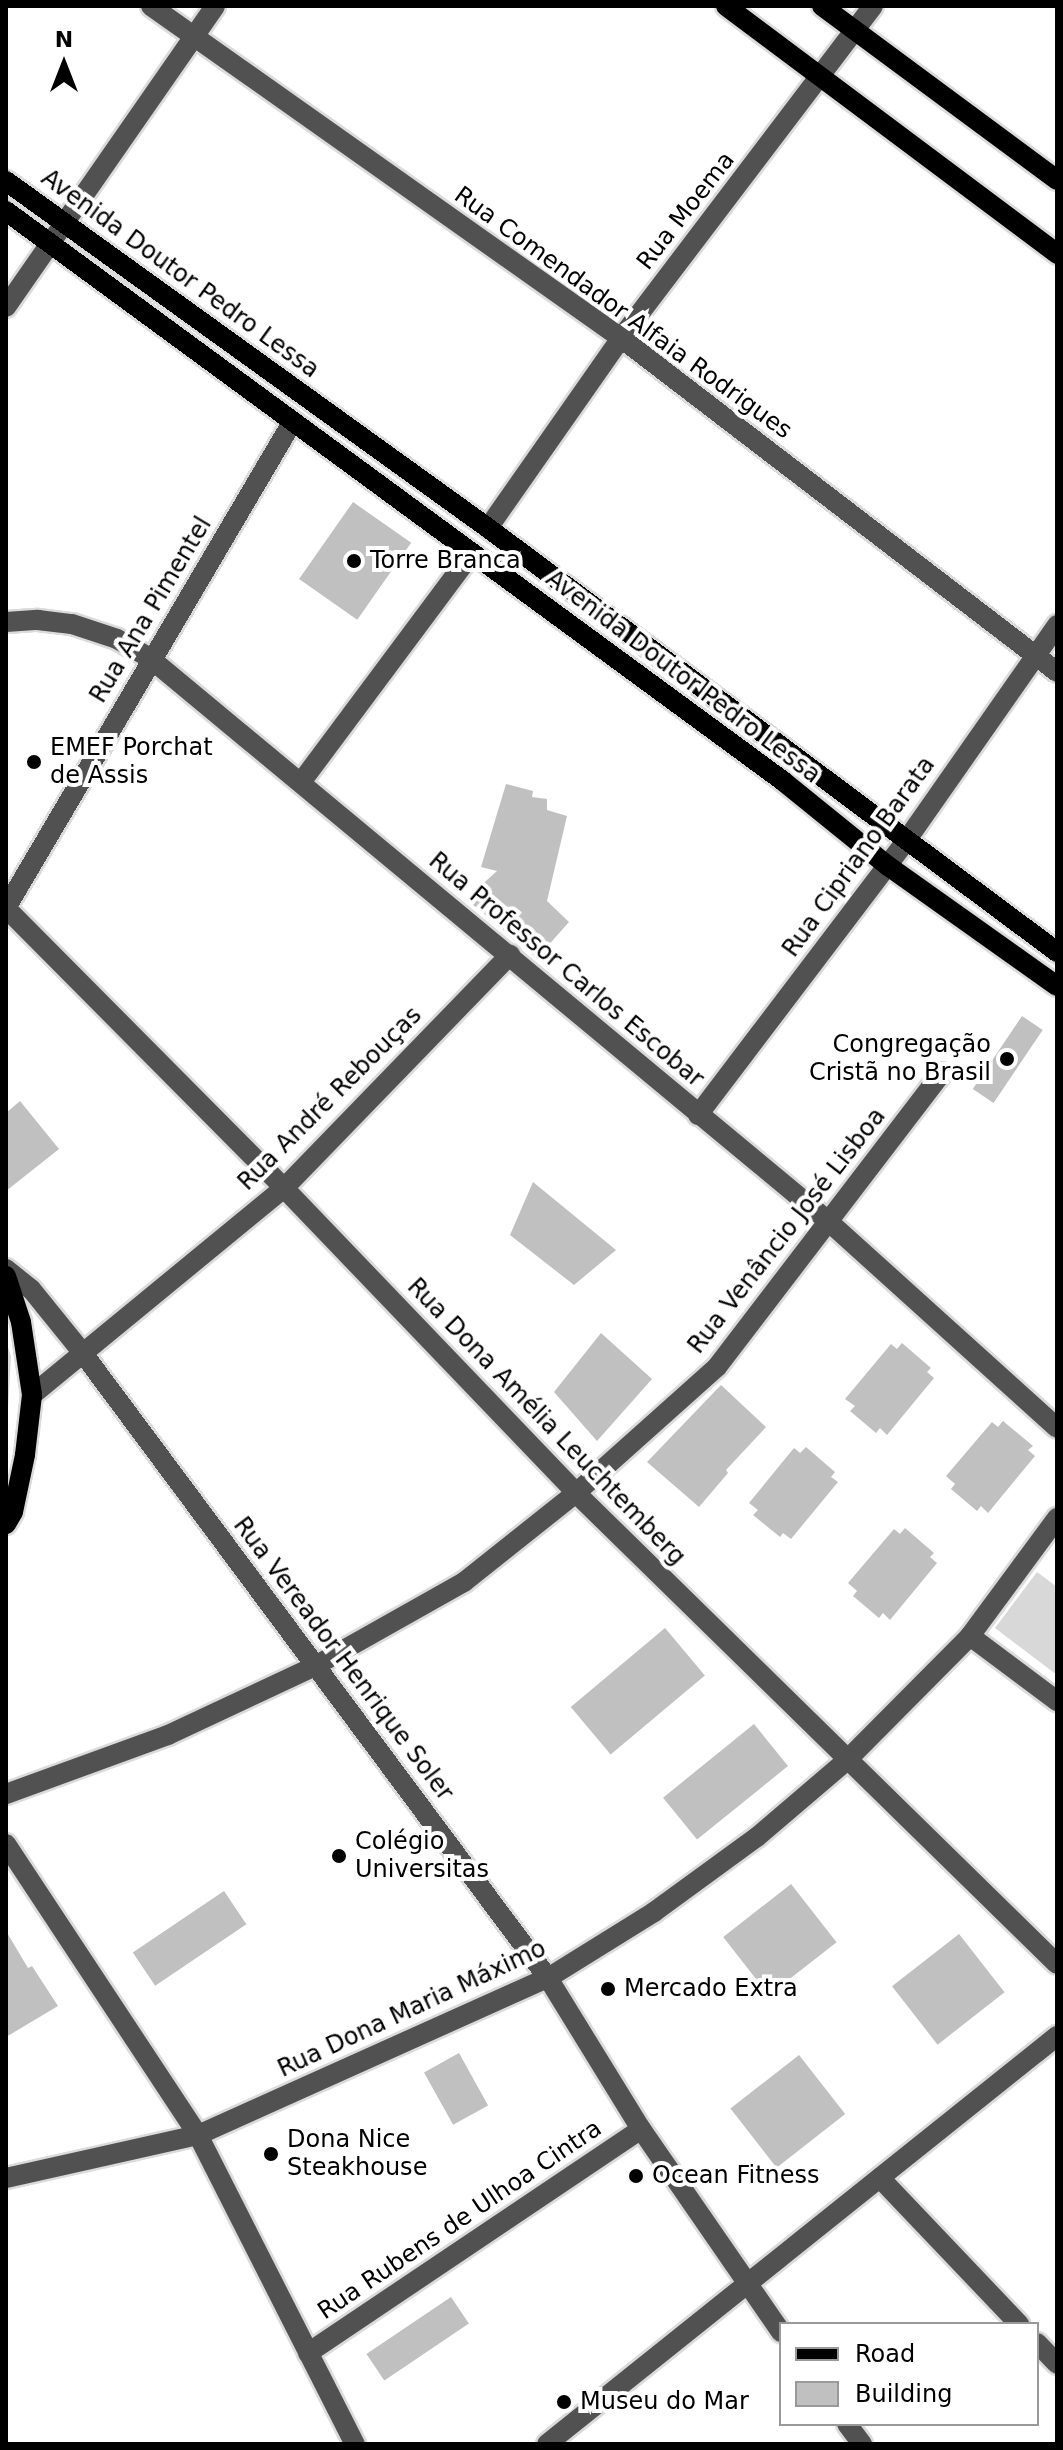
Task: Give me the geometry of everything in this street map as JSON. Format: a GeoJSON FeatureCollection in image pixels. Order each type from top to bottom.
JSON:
{"type":"FeatureCollection","features":[{"type":"Feature","properties":{"kind":"main road"},"geometry":{"type":"LineString","coordinates":[[726,6],[1057,254]]}},
{"type":"Feature","properties":{"kind":"main road"},"geometry":{"type":"LineString","coordinates":[[822,6],[1057,180]]}},
{"type":"Feature","properties":{"kind":"main road","name":"Avenida Doutor Pedro Lessa"},"geometry":{"type":"LineString","coordinates":[[6,181],[488,528],[1057,952]]}},
{"type":"Feature","properties":{"kind":"main road","name":"Avenida Doutor Pedro Lessa"},"geometry":{"type":"LineString","coordinates":[[6,211],[783,781],[888,866],[1057,986]]}},
{"type":"Feature","properties":{"kind":"main road"},"geometry":{"type":"LineString","coordinates":[[6,1276],[21,1322],[32,1395],[25,1455],[13,1512],[6,1524]]}},
{"type":"Feature","properties":{"kind":"street","name":"Rua Comendador Alfaia Rodrigues"},"geometry":{"type":"LineString","coordinates":[[151,6],[621,338],[1057,672]]}},
{"type":"Feature","properties":{"kind":"street"},"geometry":{"type":"LineString","coordinates":[[6,307],[215,6]]}},
{"type":"Feature","properties":{"kind":"street","name":"Rua Moema"},"geometry":{"type":"LineString","coordinates":[[488,528],[621,338],[873,6]]}},
{"type":"Feature","properties":{"kind":"street","name":"Rua Ana Pimentel"},"geometry":{"type":"LineString","coordinates":[[6,908],[293,421]]}},
{"type":"Feature","properties":{"kind":"street"},"geometry":{"type":"LineString","coordinates":[[302,781],[472,553]]}},
{"type":"Feature","properties":{"kind":"street","name":"Rua Professor Carlos Escobar"},"geometry":{"type":"LineString","coordinates":[[6,622],[38,620],[72,624],[117,639],[151,659],[302,781],[827,1220],[1057,1428]]}},
{"type":"Feature","properties":{"kind":"street","name":"Rua Cipriano Barata"},"geometry":{"type":"LineString","coordinates":[[698,1115],[888,866],[1057,625]]}},
{"type":"Feature","properties":{"kind":"street","name":"Rua Dona Amélia Leuchtemberg"},"geometry":{"type":"LineString","coordinates":[[6,908],[284,1188],[576,1493],[1057,1964]]}},
{"type":"Feature","properties":{"kind":"street","name":"Rua André Rebouças"},"geometry":{"type":"LineString","coordinates":[[32,1395],[284,1188],[510,955]]}},
{"type":"Feature","properties":{"kind":"street","name":"Rua Venâncio José Lisboa"},"geometry":{"type":"LineString","coordinates":[[6,1794],[168,1735],[315,1666],[464,1582],[576,1493],[717,1367],[942,1073]]}},
{"type":"Feature","properties":{"kind":"street","name":"Rua Vereador Henrique Soler"},"geometry":{"type":"LineString","coordinates":[[6,1269],[31,1289],[82,1352],[548,1978],[641,2129],[779,2329]]}},
{"type":"Feature","properties":{"kind":"street","name":"Rua Dona Maria Máximo"},"geometry":{"type":"LineString","coordinates":[[6,2178],[198,2135],[548,1978],[654,1912],[757,1837],[847,1760],[970,1636],[1057,1518]]}},
{"type":"Feature","properties":{"kind":"street"},"geometry":{"type":"LineString","coordinates":[[970,1636],[1057,1701]]}},
{"type":"Feature","properties":{"kind":"street"},"geometry":{"type":"LineString","coordinates":[[6,1844],[198,2135],[355,2444]]}},
{"type":"Feature","properties":{"kind":"street"},"geometry":{"type":"LineString","coordinates":[[547,2444],[748,2287],[1057,2036]]}},
{"type":"Feature","properties":{"kind":"street","name":"Rua Rubens de Ulhoa Cintra"},"geometry":{"type":"LineString","coordinates":[[308,2353],[641,2129]]}},
{"type":"Feature","properties":{"kind":"street"},"geometry":{"type":"LineString","coordinates":[[880,2178],[1017,2322]]}},
{"type":"Feature","properties":{"kind":"street"},"geometry":{"type":"LineString","coordinates":[[1039,2345],[1057,2364]]}},
{"type":"Feature","properties":{"kind":"street"},"geometry":{"type":"LineString","coordinates":[[848,2426],[862,2444]]}},
{"type":"Feature","properties":{"kind":"shaded area"},"geometry":{"type":"Polygon","coordinates":[[[6,1340],[11,1357],[6,1443],[6,1340]]]}},
{"type":"Feature","properties":{"kind":"shaded area"},"geometry":{"type":"Polygon","coordinates":[[[1037,1572],[1057,1587],[1057,1675],[995,1628],[1037,1572]]]}},
{"type":"Feature","properties":{"kind":"building","name":"Torre Branca"},"geometry":{"type":"Polygon","coordinates":[[[353,502],[411,543],[357,620],[299,579],[353,502]]]}},
{"type":"Feature","properties":{"kind":"building"},"geometry":{"type":"Polygon","coordinates":[[[506,784],[533,791],[532,797],[547,799],[547,810],[567,816],[547,901],[569,922],[537,958],[466,899],[497,871],[481,867],[506,784]]]}},
{"type":"Feature","properties":{"kind":"building","name":"Congregação Cristã no Brasil"},"geometry":{"type":"Polygon","coordinates":[[[1022,1016],[1043,1030],[994,1103],[973,1089],[1022,1016]]]}},
{"type":"Feature","properties":{"kind":"building"},"geometry":{"type":"Polygon","coordinates":[[[20,1101],[59,1149],[6,1191],[6,1113],[20,1101]]]}},
{"type":"Feature","properties":{"kind":"building"},"geometry":{"type":"Polygon","coordinates":[[[533,1182],[616,1250],[574,1285],[510,1235],[533,1182]]]}},
{"type":"Feature","properties":{"kind":"building"},"geometry":{"type":"Polygon","coordinates":[[[601,1333],[652,1379],[597,1441],[554,1392],[601,1333]]]}},
{"type":"Feature","properties":{"kind":"building"},"geometry":{"type":"Polygon","coordinates":[[[902,1343],[931,1368],[927,1372],[934,1378],[887,1435],[880,1428],[876,1433],[850,1411],[855,1406],[845,1399],[891,1344],[897,1349],[902,1343]]]}},
{"type":"Feature","properties":{"kind":"building"},"geometry":{"type":"Polygon","coordinates":[[[721,1385],[766,1427],[726,1470],[728,1473],[699,1507],[647,1462],[721,1385]]]}},
{"type":"Feature","properties":{"kind":"building"},"geometry":{"type":"Polygon","coordinates":[[[1003,1421],[1033,1446],[1028,1450],[1035,1456],[988,1513],[981,1506],[977,1511],[951,1489],[955,1484],[946,1476],[992,1422],[998,1427],[1003,1421]]]}},
{"type":"Feature","properties":{"kind":"building"},"geometry":{"type":"Polygon","coordinates":[[[806,1447],[835,1472],[831,1477],[838,1482],[791,1539],[783,1533],[780,1537],[753,1515],[758,1510],[749,1503],[794,1448],[800,1453],[806,1447]]]}},
{"type":"Feature","properties":{"kind":"building"},"geometry":{"type":"Polygon","coordinates":[[[905,1528],[934,1553],[930,1557],[937,1563],[890,1620],[883,1613],[879,1618],[853,1596],[857,1591],[848,1583],[894,1529],[900,1534],[905,1528]]]}},
{"type":"Feature","properties":{"kind":"building"},"geometry":{"type":"Polygon","coordinates":[[[665,1628],[705,1675],[611,1755],[571,1707],[665,1628]]]}},
{"type":"Feature","properties":{"kind":"building"},"geometry":{"type":"Polygon","coordinates":[[[754,1724],[788,1766],[697,1840],[663,1798],[754,1724]]]}},
{"type":"Feature","properties":{"kind":"building"},"geometry":{"type":"Polygon","coordinates":[[[791,1884],[837,1942],[769,1995],[723,1937],[791,1884]]]}},
{"type":"Feature","properties":{"kind":"building"},"geometry":{"type":"Polygon","coordinates":[[[224,1891],[246,1924],[155,1986],[133,1953],[224,1891]]]}},
{"type":"Feature","properties":{"kind":"building"},"geometry":{"type":"Polygon","coordinates":[[[6,1931],[28,1968],[32,1966],[58,2006],[6,2037],[6,1931]]]}},
{"type":"Feature","properties":{"kind":"building"},"geometry":{"type":"Polygon","coordinates":[[[959,1934],[1005,1992],[938,2045],[892,1986],[959,1934]]]}},
{"type":"Feature","properties":{"kind":"building"},"geometry":{"type":"Polygon","coordinates":[[[459,2053],[488,2105],[453,2125],[424,2072],[459,2053]]]}},
{"type":"Feature","properties":{"kind":"building"},"geometry":{"type":"Polygon","coordinates":[[[799,2055],[845,2114],[777,2168],[730,2109],[799,2055]]]}},
{"type":"Feature","properties":{"kind":"building"},"geometry":{"type":"Polygon","coordinates":[[[451,2297],[469,2324],[384,2381],[366,2354],[451,2297]]]}},
{"type":"Feature","properties":{"kind":"place","name":"Torre Branca"},"geometry":{"type":"Point","coordinates":[354,561]}},
{"type":"Feature","properties":{"kind":"place","name":"EMEF Porchat de Assis"},"geometry":{"type":"Point","coordinates":[34,762]}},
{"type":"Feature","properties":{"kind":"place","name":"Congregação Cristã no Brasil"},"geometry":{"type":"Point","coordinates":[1007,1059]}},
{"type":"Feature","properties":{"kind":"place","name":"Colégio Universitas"},"geometry":{"type":"Point","coordinates":[339,1856]}},
{"type":"Feature","properties":{"kind":"place","name":"Mercado Extra"},"geometry":{"type":"Point","coordinates":[608,1989]}},
{"type":"Feature","properties":{"kind":"place","name":"Dona Nice Steakhouse"},"geometry":{"type":"Point","coordinates":[271,2154]}},
{"type":"Feature","properties":{"kind":"place","name":"Ocean Fitness"},"geometry":{"type":"Point","coordinates":[636,2176]}},
{"type":"Feature","properties":{"kind":"place","name":"Museu do Mar"},"geometry":{"type":"Point","coordinates":[564,2402]}}]}
